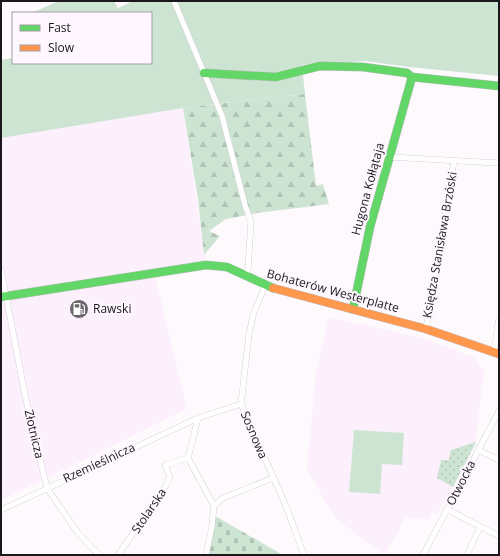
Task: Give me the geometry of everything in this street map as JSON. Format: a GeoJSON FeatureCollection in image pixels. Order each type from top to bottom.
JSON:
{"type":"FeatureCollection","features":[{"type":"Feature","properties":{"kind":"street"},"geometry":{"type":"LineString","coordinates":[[174,1],[222,116],[245,205],[251,222],[248,269],[245,275]]}},
{"type":"Feature","properties":{"kind":"street"},"geometry":{"type":"LineString","coordinates":[[204,73],[276,77],[320,66],[364,67],[407,73],[412,77],[499,86]]}},
{"type":"Feature","properties":{"kind":"street","name":"Hugona Kołłątaja"},"geometry":{"type":"LineString","coordinates":[[353,309],[370,228],[412,77]]}},
{"type":"Feature","properties":{"kind":"street"},"geometry":{"type":"LineString","coordinates":[[389,157],[499,163]]}},
{"type":"Feature","properties":{"kind":"street","name":"Księdza Stanisława Brzóski"},"geometry":{"type":"LineString","coordinates":[[426,329],[454,161]]}},
{"type":"Feature","properties":{"kind":"street","name":"Bohaterów Westerplatte"},"geometry":{"type":"LineString","coordinates":[[4,296],[206,265],[227,267],[264,286],[426,329],[496,353]]}},
{"type":"Feature","properties":{"kind":"street","name":"Złotnicza"},"geometry":{"type":"LineString","coordinates":[[1,270],[4,296],[47,488],[78,533],[99,555]]}},
{"type":"Feature","properties":{"kind":"street","name":"Sosnowa"},"geometry":{"type":"LineString","coordinates":[[264,286],[254,312],[249,334],[241,404],[304,555]]}},
{"type":"Feature","properties":{"kind":"street"},"geometry":{"type":"LineString","coordinates":[[496,353],[499,319]]}},
{"type":"Feature","properties":{"kind":"street","name":"Rzemieślnicza"},"geometry":{"type":"LineString","coordinates":[[1,510],[198,418],[241,404]]}},
{"type":"Feature","properties":{"kind":"street","name":"Otwocka"},"geometry":{"type":"LineString","coordinates":[[423,555],[499,411]]}},
{"type":"Feature","properties":{"kind":"street"},"geometry":{"type":"LineString","coordinates":[[198,418],[188,458],[214,506],[212,526],[206,555]]}},
{"type":"Feature","properties":{"kind":"street"},"geometry":{"type":"LineString","coordinates":[[478,450],[499,460]]}},
{"type":"Feature","properties":{"kind":"street","name":"Stolarska"},"geometry":{"type":"LineString","coordinates":[[118,555],[164,489],[170,477],[165,465],[188,458]]}},
{"type":"Feature","properties":{"kind":"street"},"geometry":{"type":"LineString","coordinates":[[214,506],[223,498],[273,478]]}},
{"type":"Feature","properties":{"kind":"street"},"geometry":{"type":"LineString","coordinates":[[448,510],[499,536]]}},
{"type":"Feature","properties":{"kind":"street"},"geometry":{"type":"LineString","coordinates":[[467,555],[480,527]]}},
{"type":"Feature","properties":{"kind":"shaded area"},"geometry":{"type":"Polygon","coordinates":[[[183,108],[206,265],[154,272],[187,409],[1,500],[1,138],[183,108]]]}},
{"type":"Feature","properties":{"kind":"shaded area"},"geometry":{"type":"Polygon","coordinates":[[[329,317],[417,337],[474,357],[484,372],[475,446],[437,514],[432,512],[427,520],[406,517],[385,555],[336,519],[307,470],[316,372],[329,317]]]}},
{"type":"Feature","properties":{"kind":"green space"},"geometry":{"type":"Polygon","coordinates":[[[59,1],[114,1],[118,8],[133,1],[499,1],[499,76],[365,61],[302,65],[305,94],[183,108],[1,138],[1,60],[12,58],[12,64],[152,64],[152,12],[33,12],[59,1]]]}},
{"type":"Feature","properties":{"kind":"green space"},"geometry":{"type":"Polygon","coordinates":[[[305,94],[316,186],[323,184],[329,204],[257,213],[226,219],[209,231],[220,236],[204,255],[198,199],[183,108],[305,94]]]}},
{"type":"Feature","properties":{"kind":"green space"},"geometry":{"type":"Polygon","coordinates":[[[354,430],[404,433],[402,465],[382,464],[380,494],[349,492],[354,430]]]}},
{"type":"Feature","properties":{"kind":"green space"},"geometry":{"type":"Polygon","coordinates":[[[476,442],[453,487],[437,478],[441,460],[449,460],[451,450],[476,442]]]}},
{"type":"Feature","properties":{"kind":"green space"},"geometry":{"type":"Polygon","coordinates":[[[215,516],[283,555],[209,555],[215,516]]]}},
{"type":"Feature","properties":{"kind":"traffic: fast"},"geometry":{"type":"LineString","coordinates":[[204,73],[276,77],[320,66],[363,67],[407,73],[412,77],[499,86]]}},
{"type":"Feature","properties":{"kind":"traffic: fast"},"geometry":{"type":"LineString","coordinates":[[353,309],[370,227],[412,77]]}},
{"type":"Feature","properties":{"kind":"traffic: fast"},"geometry":{"type":"LineString","coordinates":[[1,297],[206,265],[227,267],[273,288]]}},
{"type":"Feature","properties":{"kind":"traffic: slow"},"geometry":{"type":"LineString","coordinates":[[273,288],[426,329],[499,354]]}},
{"type":"Feature","properties":{"kind":"place","name":"Rawski"},"geometry":{"type":"Point","coordinates":[79,309]}}]}
